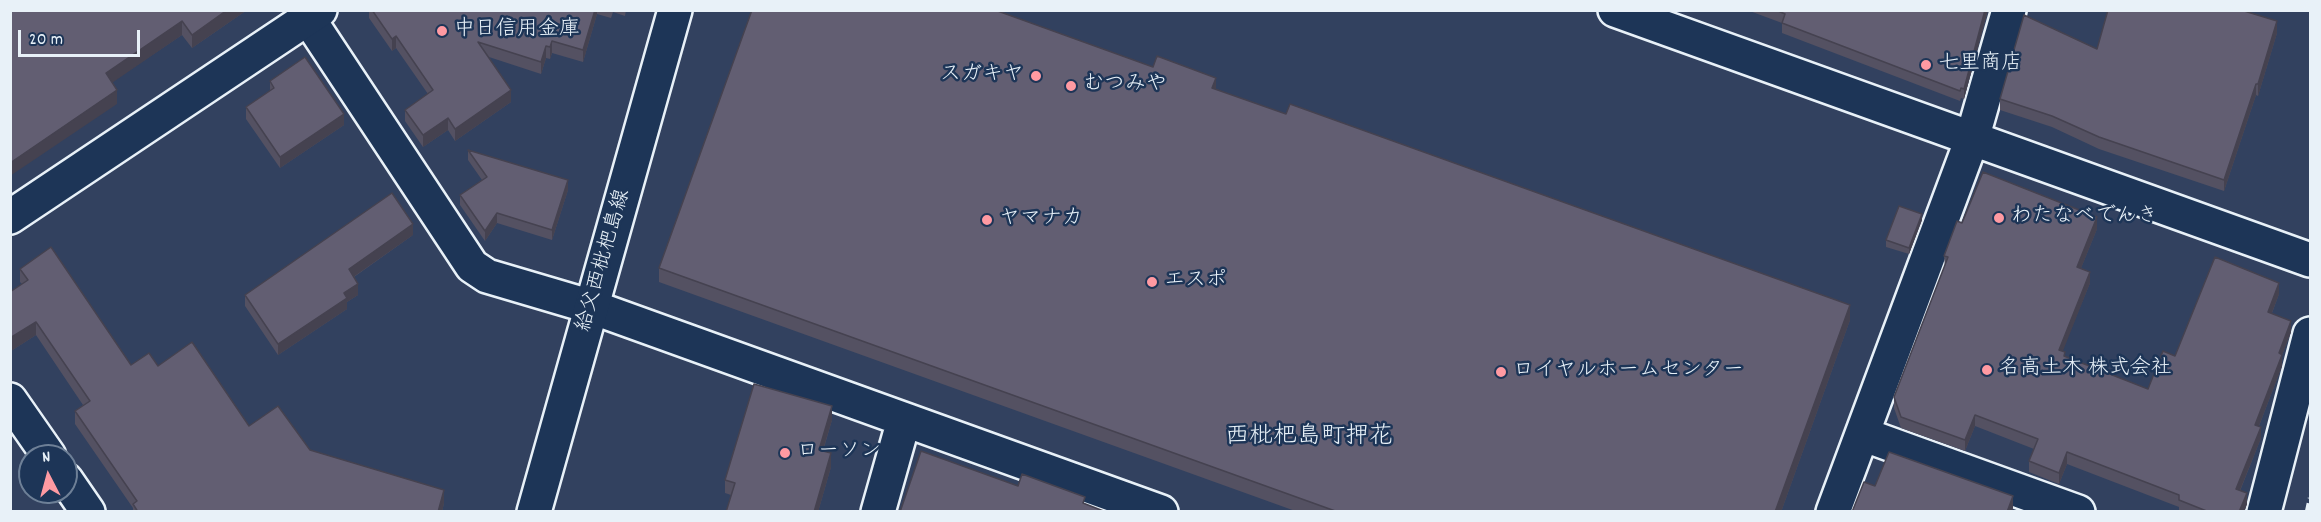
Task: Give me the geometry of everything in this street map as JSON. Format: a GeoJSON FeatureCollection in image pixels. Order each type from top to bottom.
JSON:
{"type":"FeatureCollection","features":[{"type":"Feature","properties":{"kind":"street","name":"給父西枇杷島線"},"geometry":{"type":"LineString","coordinates":[[534,512],[675,10]]}},
{"type":"Feature","properties":{"kind":"street"},"geometry":{"type":"LineString","coordinates":[[1615,10],[2310,261]]}},
{"type":"Feature","properties":{"kind":"street"},"geometry":{"type":"LineString","coordinates":[[1833,512],[1972,139],[2009,10]]}},
{"type":"Feature","properties":{"kind":"street"},"geometry":{"type":"LineString","coordinates":[[10,217],[313,13],[472,266],[487,276],[592,307],[1161,512]]}},
{"type":"Feature","properties":{"kind":"street"},"geometry":{"type":"LineString","coordinates":[[2265,512],[2310,334]]}},
{"type":"Feature","properties":{"kind":"street"},"geometry":{"type":"LineString","coordinates":[[10,400],[41,444]]}},
{"type":"Feature","properties":{"kind":"street"},"geometry":{"type":"LineString","coordinates":[[878,512],[904,420]]}},
{"type":"Feature","properties":{"kind":"street"},"geometry":{"type":"LineString","coordinates":[[1862,434],[2078,512]]}},
{"type":"Feature","properties":{"kind":"street"},"geometry":{"type":"LineString","coordinates":[[78,497],[88,512]]}},
{"type":"Feature","properties":{"kind":"building"},"geometry":{"type":"Polygon","coordinates":[[[10,10],[227,10],[192,35],[182,21],[106,73],[117,90],[10,163],[10,10]]]}},
{"type":"Feature","properties":{"kind":"building"},"geometry":{"type":"Polygon","coordinates":[[[372,10],[595,10],[583,50],[552,41],[550,47],[546,46],[541,62],[478,42],[511,90],[455,129],[448,118],[423,135],[405,110],[433,90],[396,36],[392,39],[372,10]]]}},
{"type":"Feature","properties":{"kind":"building"},"geometry":{"type":"Polygon","coordinates":[[[752,10],[995,10],[1153,67],[1157,56],[1216,78],[1212,88],[1286,114],[1290,104],[1850,305],[1775,512],[1338,512],[659,268],[752,10]]]}},
{"type":"Feature","properties":{"kind":"building"},"geometry":{"type":"Polygon","coordinates":[[[1776,10],[1985,10],[1964,89],[1961,88],[1960,91],[1782,23],[1785,14],[1776,10]]]}},
{"type":"Feature","properties":{"kind":"building"},"geometry":{"type":"Polygon","coordinates":[[[2108,10],[2241,10],[2277,21],[2258,84],[2256,84],[2224,180],[2099,137],[2052,116],[2000,99],[2024,15],[2097,49],[2108,10]]]}},
{"type":"Feature","properties":{"kind":"building"},"geometry":{"type":"Polygon","coordinates":[[[305,57],[344,114],[280,157],[246,107],[274,88],[270,81],[305,57]]]}},
{"type":"Feature","properties":{"kind":"building"},"geometry":{"type":"Polygon","coordinates":[[[468,150],[568,180],[552,230],[497,213],[485,231],[460,195],[487,177],[468,150]]]}},
{"type":"Feature","properties":{"kind":"building"},"geometry":{"type":"Polygon","coordinates":[[[1983,172],[2097,217],[2077,267],[2090,272],[2059,350],[2065,352],[2064,356],[2148,389],[2163,351],[2175,356],[2215,257],[2279,283],[2268,312],[2291,321],[2279,353],[2282,355],[2255,425],[2261,427],[2236,489],[2247,493],[2239,512],[2209,512],[2179,500],[2179,495],[2067,452],[2059,473],[2029,461],[2038,439],[1975,415],[1965,440],[1901,417],[1894,397],[1948,257],[1944,256],[1957,221],[1962,223],[1983,172]]]}},
{"type":"Feature","properties":{"kind":"building"},"geometry":{"type":"Polygon","coordinates":[[[392,193],[413,224],[349,269],[358,284],[344,293],[347,298],[278,344],[245,295],[392,193]]]}},
{"type":"Feature","properties":{"kind":"building"},"geometry":{"type":"Polygon","coordinates":[[[1899,206],[1922,214],[1909,248],[1886,240],[1899,206]]]}},
{"type":"Feature","properties":{"kind":"building"},"geometry":{"type":"Polygon","coordinates":[[[51,247],[131,365],[149,353],[158,366],[192,342],[249,426],[278,406],[310,450],[444,490],[438,512],[138,512],[133,504],[137,501],[75,411],[90,401],[36,322],[10,338],[10,292],[28,280],[20,269],[51,247]]]}},
{"type":"Feature","properties":{"kind":"building"},"geometry":{"type":"Polygon","coordinates":[[[754,384],[832,406],[819,450],[831,453],[814,512],[726,512],[735,483],[725,480],[754,384]]]}},
{"type":"Feature","properties":{"kind":"building"},"geometry":{"type":"Polygon","coordinates":[[[921,451],[1018,486],[1022,474],[1085,497],[1083,503],[1106,512],[900,512],[921,451]]]}},
{"type":"Feature","properties":{"kind":"building"},"geometry":{"type":"Polygon","coordinates":[[[1889,452],[2013,496],[2007,512],[1852,512],[1864,482],[1875,486],[1889,452]]]}},
{"type":"Feature","properties":{"kind":"railway"},"geometry":{"type":"LineString","coordinates":[[2307,512],[2310,498]]}},
{"type":"Feature","properties":{"kind":"place","name":"中日信用金庫"},"geometry":{"type":"Point","coordinates":[442,31]}},
{"type":"Feature","properties":{"kind":"place","name":"七里商店"},"geometry":{"type":"Point","coordinates":[1926,65]}},
{"type":"Feature","properties":{"kind":"place","name":"スガキヤ"},"geometry":{"type":"Point","coordinates":[1036,76]}},
{"type":"Feature","properties":{"kind":"place","name":"むつみや"},"geometry":{"type":"Point","coordinates":[1071,86]}},
{"type":"Feature","properties":{"kind":"place","name":"わたなべでんき"},"geometry":{"type":"Point","coordinates":[1999,218]}},
{"type":"Feature","properties":{"kind":"place","name":"ヤマナカ"},"geometry":{"type":"Point","coordinates":[987,220]}},
{"type":"Feature","properties":{"kind":"place","name":"エスポ"},"geometry":{"type":"Point","coordinates":[1152,282]}},
{"type":"Feature","properties":{"kind":"place","name":"名高土木 株式会社"},"geometry":{"type":"Point","coordinates":[1987,370]}},
{"type":"Feature","properties":{"kind":"place","name":"ロイヤルホームセンター"},"geometry":{"type":"Point","coordinates":[1501,372]}},
{"type":"Feature","properties":{"kind":"place","name":"ローソン"},"geometry":{"type":"Point","coordinates":[785,453]}},
{"type":"Feature","properties":{"kind":"district","name":"西枇杷島町押花"},"geometry":{"type":"Point","coordinates":[1309,439]}}]}
